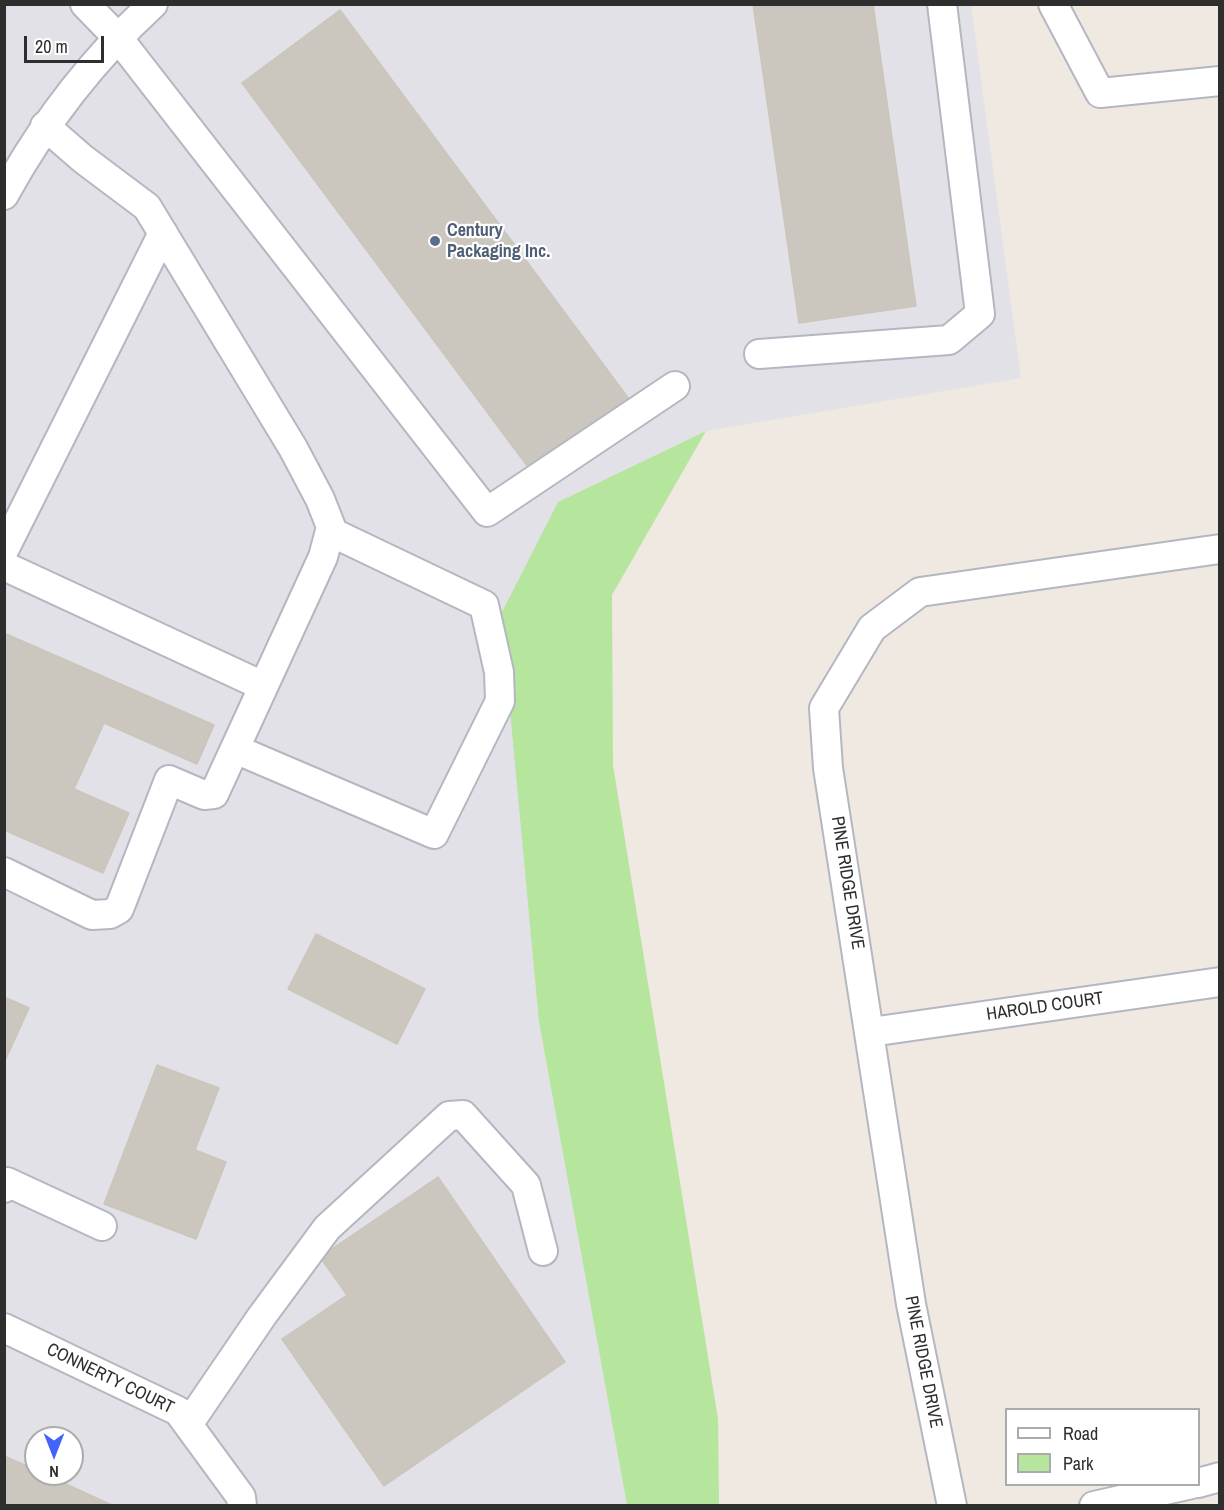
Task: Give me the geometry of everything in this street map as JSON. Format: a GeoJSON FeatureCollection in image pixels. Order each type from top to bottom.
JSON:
{"type":"FeatureCollection","features":[{"type":"Feature","properties":{"kind":"street"},"geometry":{"type":"LineString","coordinates":[[85,4],[119,39],[487,512],[675,386]]}},
{"type":"Feature","properties":{"kind":"street"},"geometry":{"type":"LineString","coordinates":[[4,195],[45,126],[84,76],[153,4]]}},
{"type":"Feature","properties":{"kind":"street"},"geometry":{"type":"LineString","coordinates":[[759,354],[949,340],[980,314],[942,4]]}},
{"type":"Feature","properties":{"kind":"street"},"geometry":{"type":"LineString","coordinates":[[1053,4],[1100,93],[1220,81]]}},
{"type":"Feature","properties":{"kind":"street"},"geometry":{"type":"LineString","coordinates":[[4,872],[92,915],[110,914],[119,909],[169,780],[204,795],[214,794],[323,557],[331,530],[320,499],[293,448],[147,207],[83,159],[45,126]]}},
{"type":"Feature","properties":{"kind":"street"},"geometry":{"type":"LineString","coordinates":[[4,550],[163,233]]}},
{"type":"Feature","properties":{"kind":"street"},"geometry":{"type":"LineString","coordinates":[[235,748],[434,834],[500,700],[499,672],[484,605],[331,530]]}},
{"type":"Feature","properties":{"kind":"street","name":"PINE RIDGE DRIVE"},"geometry":{"type":"LineString","coordinates":[[952,1506],[911,1304],[871,1032],[828,768],[824,708],[872,628],[920,592],[1220,549]]}},
{"type":"Feature","properties":{"kind":"street"},"geometry":{"type":"LineString","coordinates":[[4,566],[263,686]]}},
{"type":"Feature","properties":{"kind":"street","name":"HAROLD COURT"},"geometry":{"type":"LineString","coordinates":[[871,1032],[1220,981]]}},
{"type":"Feature","properties":{"kind":"street"},"geometry":{"type":"LineString","coordinates":[[189,1423],[262,1316],[327,1228],[449,1116],[463,1115],[526,1185],[543,1251]]}},
{"type":"Feature","properties":{"kind":"street"},"geometry":{"type":"LineString","coordinates":[[4,1188],[7,1182],[102,1227]]}},
{"type":"Feature","properties":{"kind":"street","name":"CONNERTY COURT"},"geometry":{"type":"LineString","coordinates":[[4,1328],[178,1411],[241,1497],[242,1506]]}},
{"type":"Feature","properties":{"kind":"street"},"geometry":{"type":"LineString","coordinates":[[1200,1482],[1220,1477]]}},
{"type":"Feature","properties":{"kind":"street"},"geometry":{"type":"LineString","coordinates":[[1094,1506],[1187,1486]]}},
{"type":"Feature","properties":{"kind":"street"},"geometry":{"type":"LineString","coordinates":[[1192,1486],[1196,1506]]}},
{"type":"Feature","properties":{"kind":"shaded area"},"geometry":{"type":"Polygon","coordinates":[[[5,5],[971,5],[1021,378],[706,431],[558,502],[539,1022],[627,1505],[5,1506],[5,5]]]}},
{"type":"Feature","properties":{"kind":"green space"},"geometry":{"type":"Polygon","coordinates":[[[706,431],[612,595],[613,765],[718,1419],[719,1505],[627,1505],[539,1022],[501,614],[558,502],[706,431]]]}},
{"type":"Feature","properties":{"kind":"building"},"geometry":{"type":"Polygon","coordinates":[[[753,4],[873,4],[916,306],[799,323],[753,4]]]}},
{"type":"Feature","properties":{"kind":"building","name":"Century Packaging Inc."},"geometry":{"type":"Polygon","coordinates":[[[340,10],[629,399],[531,471],[242,83],[340,10]]]}},
{"type":"Feature","properties":{"kind":"building"},"geometry":{"type":"Polygon","coordinates":[[[4,633],[214,725],[197,764],[104,723],[74,789],[129,813],[103,873],[4,830],[4,633]]]}},
{"type":"Feature","properties":{"kind":"building"},"geometry":{"type":"Polygon","coordinates":[[[316,934],[425,989],[397,1044],[288,989],[316,934]]]}},
{"type":"Feature","properties":{"kind":"building"},"geometry":{"type":"Polygon","coordinates":[[[4,997],[29,1008],[4,1063],[4,997]]]}},
{"type":"Feature","properties":{"kind":"building"},"geometry":{"type":"Polygon","coordinates":[[[157,1065],[219,1088],[195,1150],[226,1162],[196,1239],[104,1204],[157,1065]]]}},
{"type":"Feature","properties":{"kind":"building"},"geometry":{"type":"Polygon","coordinates":[[[438,1177],[565,1362],[384,1486],[282,1339],[347,1295],[320,1257],[438,1177]]]}},
{"type":"Feature","properties":{"kind":"building"},"geometry":{"type":"Polygon","coordinates":[[[4,1456],[24,1465],[24,1486],[70,1486],[114,1506],[4,1506],[4,1456]]]}},
{"type":"Feature","properties":{"kind":"place","name":"Century Packaging Inc."},"geometry":{"type":"Point","coordinates":[435,241]}}]}
